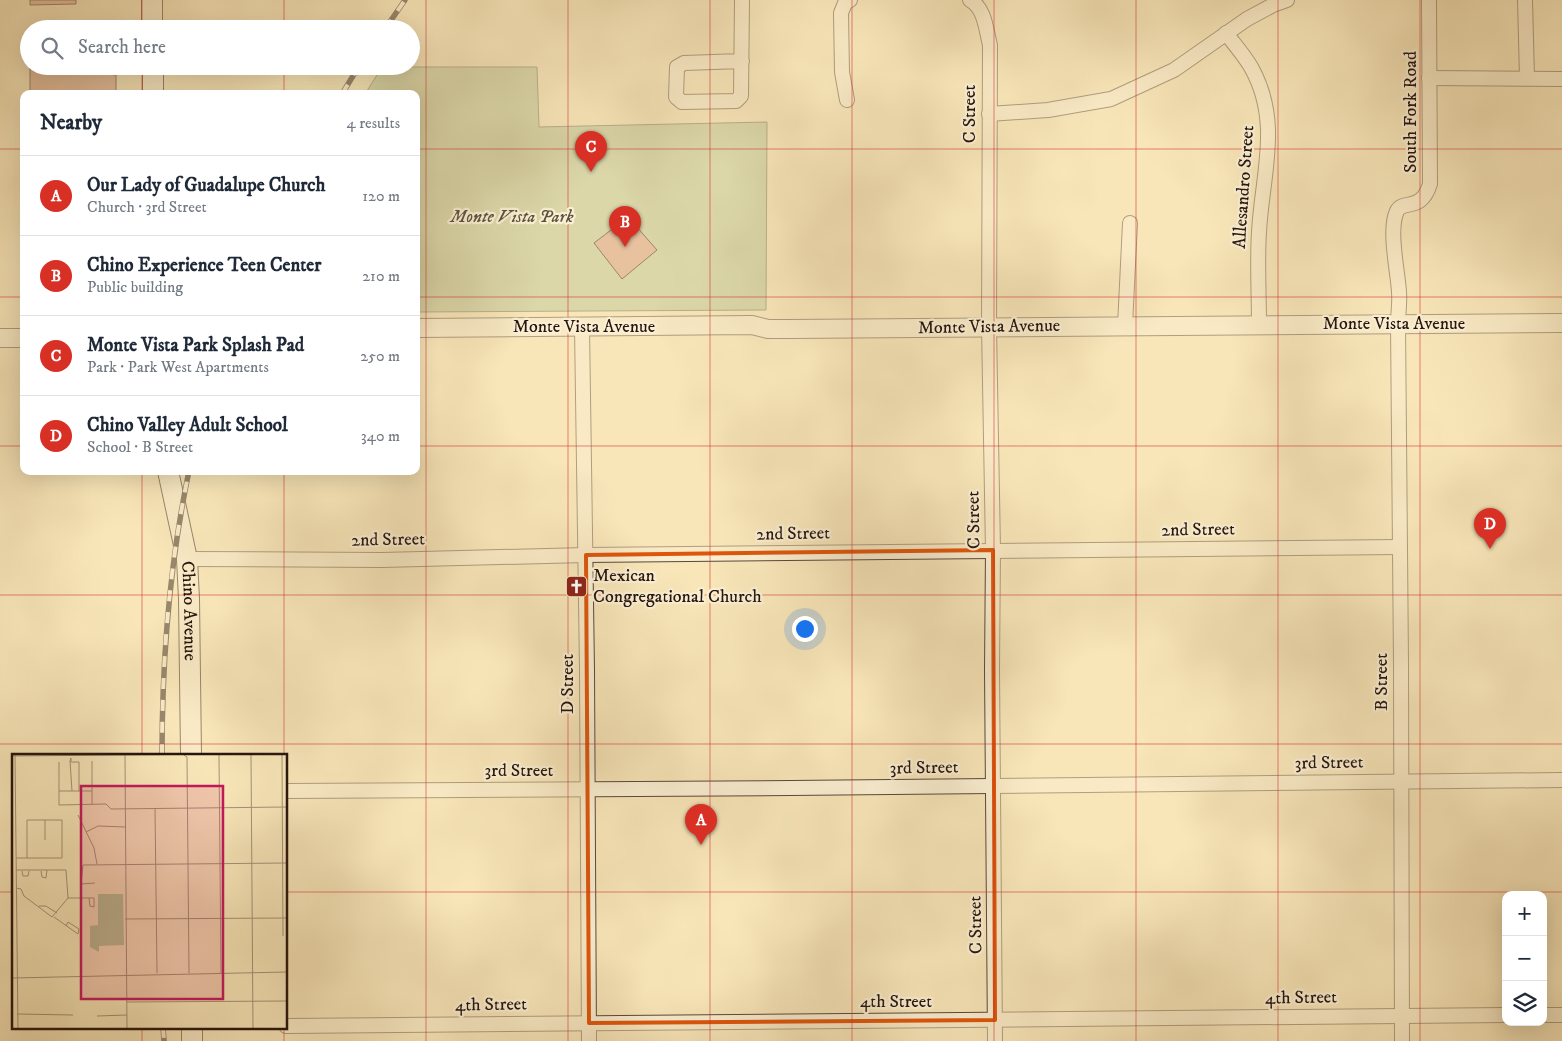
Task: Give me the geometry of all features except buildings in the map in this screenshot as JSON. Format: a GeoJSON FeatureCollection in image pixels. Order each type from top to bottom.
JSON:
{"type":"FeatureCollection","features":[{"type":"Feature","properties":{"kind":"main road"},"geometry":{"type":"LineString","coordinates":[[152,0],[152,20]]}},
{"type":"Feature","properties":{"kind":"main road"},"geometry":{"type":"LineString","coordinates":[[152,75],[153,90]]}},
{"type":"Feature","properties":{"kind":"main road","name":"Chino Avenue"},"geometry":{"type":"LineString","coordinates":[[169,475],[187,559],[191,754]]}},
{"type":"Feature","properties":{"kind":"main road"},"geometry":{"type":"LineString","coordinates":[[192,1028],[192,1041]]}},
{"type":"Feature","properties":{"kind":"street"},"geometry":{"type":"LineString","coordinates":[[742,0],[742,61],[741,96],[736,101],[682,102],[676,97],[677,67],[684,63],[742,61]]}},
{"type":"Feature","properties":{"kind":"street"},"geometry":{"type":"LineString","coordinates":[[988,114],[1048,110],[1110,99],[1174,70],[1247,19],[1287,0]]}},
{"type":"Feature","properties":{"kind":"street","name":"South Fork Road"},"geometry":{"type":"LineString","coordinates":[[1398,324],[1399,295],[1394,262],[1394,222],[1396,212],[1400,207],[1421,201],[1427,194],[1430,184],[1429,0]]}},
{"type":"Feature","properties":{"kind":"street"},"geometry":{"type":"LineString","coordinates":[[1525,0],[1527,78]]}},
{"type":"Feature","properties":{"kind":"street","name":"C Street"},"geometry":{"type":"LineString","coordinates":[[972,1],[981,11],[990,45],[988,114],[989,327],[993,550],[995,1041]]}},
{"type":"Feature","properties":{"kind":"street"},"geometry":{"type":"LineString","coordinates":[[848,2],[841,13],[842,72],[848,100]]}},
{"type":"Feature","properties":{"kind":"street","name":"Allesandro Street"},"geometry":{"type":"LineString","coordinates":[[1226,33],[1250,66],[1260,86],[1269,126],[1269,145],[1259,232],[1259,325]]}},
{"type":"Feature","properties":{"kind":"street"},"geometry":{"type":"LineString","coordinates":[[1429,78],[1562,78]]}},
{"type":"Feature","properties":{"kind":"street"},"geometry":{"type":"LineString","coordinates":[[1125,326],[1130,223]]}},
{"type":"Feature","properties":{"kind":"street","name":"Monte Vista Avenue"},"geometry":{"type":"LineString","coordinates":[[420,328],[752,325],[768,329],[787,330],[1562,323]]}},
{"type":"Feature","properties":{"kind":"street","name":"B Street"},"geometry":{"type":"LineString","coordinates":[[1398,324],[1402,1041]]}},
{"type":"Feature","properties":{"kind":"street","name":"D Street"},"geometry":{"type":"LineString","coordinates":[[582,327],[586,555],[589,1041]]}},
{"type":"Feature","properties":{"kind":"street"},"geometry":{"type":"LineString","coordinates":[[0,338],[20,338]]}},
{"type":"Feature","properties":{"kind":"street","name":"2nd Street"},"geometry":{"type":"LineString","coordinates":[[187,559],[382,560],[586,555],[1399,547]]}},
{"type":"Feature","properties":{"kind":"street","name":"3rd Street"},"geometry":{"type":"LineString","coordinates":[[288,790],[994,786],[1562,780]]}},
{"type":"Feature","properties":{"kind":"street"},"geometry":{"type":"LineString","coordinates":[[1547,1015],[1562,1014]]}},
{"type":"Feature","properties":{"kind":"street","name":"4th Street"},"geometry":{"type":"LineString","coordinates":[[288,1026],[1502,1015]]}},
{"type":"Feature","properties":{"kind":"highlighted area"},"geometry":{"type":"Polygon","coordinates":[[[993,550],[995,1020],[589,1023],[586,555],[993,550]]]}},
{"type":"Feature","properties":{"kind":"green space","name":"Monte Vista Park"},"geometry":{"type":"Polygon","coordinates":[[[420,67],[537,67],[539,127],[767,122],[766,310],[420,312],[420,90],[368,90],[377,75],[420,75],[420,67]]]}},
{"type":"Feature","properties":{"kind":"railway"},"geometry":{"type":"LineString","coordinates":[[391,20],[405,0]]}},
{"type":"Feature","properties":{"kind":"railway"},"geometry":{"type":"LineString","coordinates":[[344,90],[354,75]]}},
{"type":"Feature","properties":{"kind":"railway"},"geometry":{"type":"LineString","coordinates":[[162,754],[163,683],[168,612],[176,542],[188,475]]}},
{"type":"Feature","properties":{"kind":"railway"},"geometry":{"type":"LineString","coordinates":[[163,1028],[164,1041]]}},
{"type":"Feature","properties":{"kind":"place","name":"Monte Vista Park Splash Pad"},"geometry":{"type":"Point","coordinates":[591,172]}},
{"type":"Feature","properties":{"kind":"place","name":"Chino Experience Teen Center"},"geometry":{"type":"Point","coordinates":[625,247]}},
{"type":"Feature","properties":{"kind":"place","name":"Chino Valley Adult School"},"geometry":{"type":"Point","coordinates":[1490,549]}},
{"type":"Feature","properties":{"kind":"place","name":"Mexican Congregational Church"},"geometry":{"type":"Point","coordinates":[577,586]}},
{"type":"Feature","properties":{"kind":"place","name":"Our Lady of Guadalupe Church"},"geometry":{"type":"Point","coordinates":[701,845]}}]}
